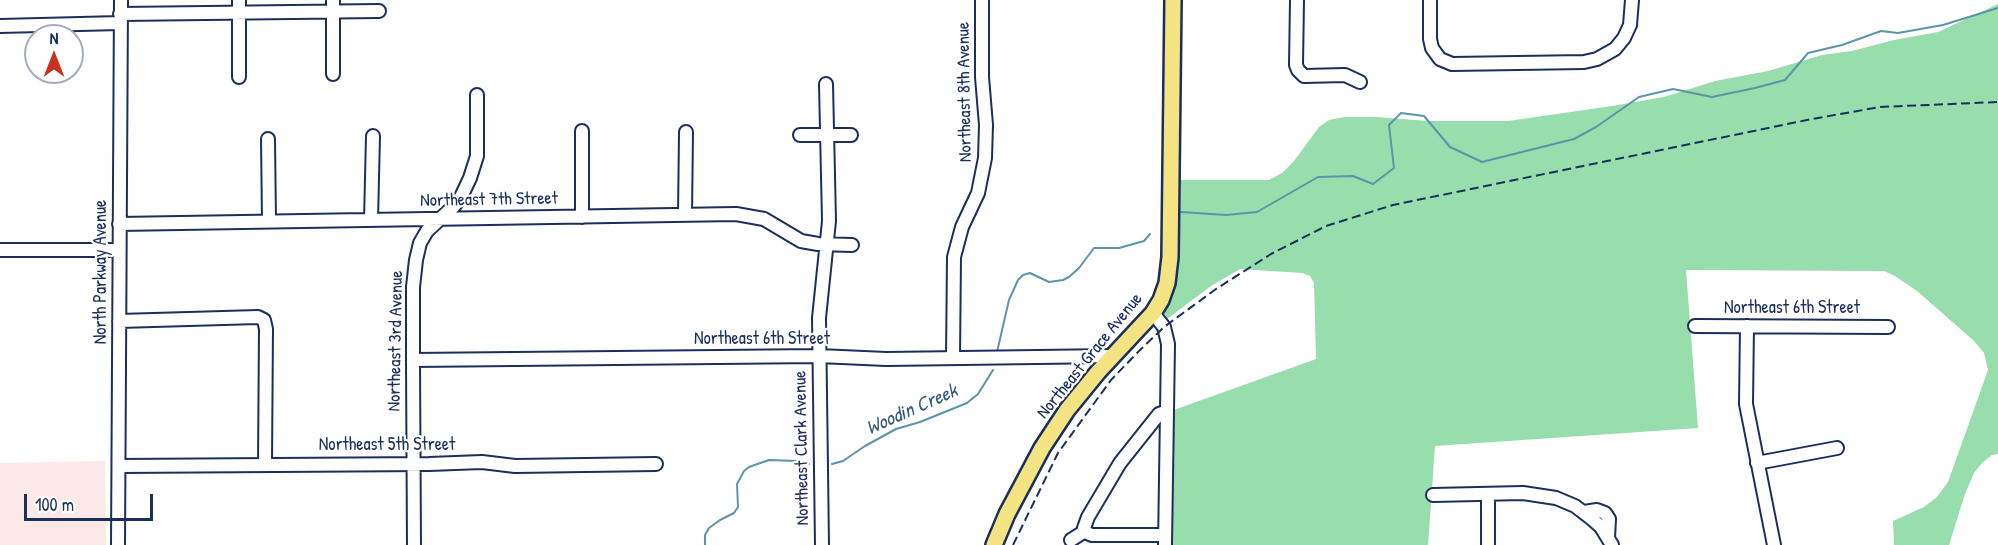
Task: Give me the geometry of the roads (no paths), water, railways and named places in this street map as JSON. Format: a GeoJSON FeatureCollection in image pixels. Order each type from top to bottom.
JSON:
{"type":"FeatureCollection","features":[{"type":"Feature","properties":{"kind":"main road","name":"Northeast Grace Avenue"},"geometry":{"type":"LineString","coordinates":[[994,545],[1011,505],[1042,448],[1067,410],[1112,356],[1153,313],[1161,300],[1169,268],[1173,0]]}},
{"type":"Feature","properties":{"kind":"street","name":"North Parkway Avenue"},"geometry":{"type":"LineString","coordinates":[[118,545],[121,0]]}},
{"type":"Feature","properties":{"kind":"street","name":"Northeast 8th Avenue"},"geometry":{"type":"LineString","coordinates":[[954,358],[954,257],[962,226],[978,193],[985,158],[982,0]]}},
{"type":"Feature","properties":{"kind":"street"},"geometry":{"type":"LineString","coordinates":[[1297,0],[1296,65],[1298,70],[1304,76],[1345,75],[1360,82]]}},
{"type":"Feature","properties":{"kind":"street"},"geometry":{"type":"LineString","coordinates":[[1430,0],[1432,48],[1444,62],[1452,64],[1584,62],[1597,59],[1615,49],[1624,38],[1630,25],[1632,0]]}},
{"type":"Feature","properties":{"kind":"street"},"geometry":{"type":"LineString","coordinates":[[239,6],[239,77]]}},
{"type":"Feature","properties":{"kind":"street"},"geometry":{"type":"LineString","coordinates":[[0,26],[120,19],[239,6],[333,6],[379,11]]}},
{"type":"Feature","properties":{"kind":"street"},"geometry":{"type":"LineString","coordinates":[[333,6],[333,74]]}},
{"type":"Feature","properties":{"kind":"street","name":"Northeast Clark Avenue"},"geometry":{"type":"LineString","coordinates":[[822,545],[819,356],[820,301],[829,222],[826,84]]}},
{"type":"Feature","properties":{"kind":"street","name":"Northeast 3rd Avenue"},"geometry":{"type":"LineString","coordinates":[[414,545],[413,287],[416,260],[424,236],[431,225],[461,197],[474,167],[478,138],[477,95]]}},
{"type":"Feature","properties":{"kind":"street"},"geometry":{"type":"LineString","coordinates":[[582,131],[582,217]]}},
{"type":"Feature","properties":{"kind":"street"},"geometry":{"type":"LineString","coordinates":[[685,216],[686,132]]}},
{"type":"Feature","properties":{"kind":"street"},"geometry":{"type":"LineString","coordinates":[[800,135],[851,135]]}},
{"type":"Feature","properties":{"kind":"street"},"geometry":{"type":"LineString","coordinates":[[371,220],[373,136]]}},
{"type":"Feature","properties":{"kind":"street"},"geometry":{"type":"LineString","coordinates":[[268,139],[269,221]]}},
{"type":"Feature","properties":{"kind":"street","name":"Northeast 7th Street"},"geometry":{"type":"LineString","coordinates":[[119,224],[736,214],[771,222],[793,237],[811,243],[852,244]]}},
{"type":"Feature","properties":{"kind":"street"},"geometry":{"type":"LineString","coordinates":[[0,250],[119,250]]}},
{"type":"Feature","properties":{"kind":"street"},"geometry":{"type":"LineString","coordinates":[[1085,531],[1092,535],[1165,540],[1168,344],[1164,327],[1153,313]]}},
{"type":"Feature","properties":{"kind":"street"},"geometry":{"type":"LineString","coordinates":[[119,321],[258,317],[264,320],[266,329],[265,464]]}},
{"type":"Feature","properties":{"kind":"street","name":"Northeast 6th Street"},"geometry":{"type":"LineString","coordinates":[[1695,326],[1888,327]]}},
{"type":"Feature","properties":{"kind":"street"},"geometry":{"type":"LineString","coordinates":[[1747,326],[1746,404],[1774,545]]}},
{"type":"Feature","properties":{"kind":"street","name":"Northeast 6th Street"},"geometry":{"type":"LineString","coordinates":[[413,360],[1112,356]]}},
{"type":"Feature","properties":{"kind":"street"},"geometry":{"type":"LineString","coordinates":[[1085,531],[1085,522],[1120,463],[1159,414],[1167,411]]}},
{"type":"Feature","properties":{"kind":"street"},"geometry":{"type":"LineString","coordinates":[[1757,463],[1837,448]]}},
{"type":"Feature","properties":{"kind":"street","name":"Northeast 5th Street"},"geometry":{"type":"LineString","coordinates":[[119,466],[482,462],[515,466],[656,464]]}},
{"type":"Feature","properties":{"kind":"street"},"geometry":{"type":"LineString","coordinates":[[1433,495],[1523,493],[1545,495],[1584,512],[1601,527],[1610,541]]}},
{"type":"Feature","properties":{"kind":"street"},"geometry":{"type":"LineString","coordinates":[[1488,494],[1488,545]]}},
{"type":"Feature","properties":{"kind":"street"},"geometry":{"type":"LineString","coordinates":[[1071,540],[1085,531]]}},
{"type":"Feature","properties":{"kind":"waterway","name":"Woodin Creek"},"geometry":{"type":"LineString","coordinates":[[1181,212],[1226,215],[1257,212],[1318,177],[1353,176],[1373,184],[1394,168],[1389,125],[1401,113],[1424,116],[1450,147],[1482,162],[1574,139],[1596,127],[1639,97],[1673,89],[1712,97],[1755,88],[1785,80],[1808,53],[1842,45],[1881,31],[1898,33],[1943,25],[1998,8]]}},
{"type":"Feature","properties":{"kind":"waterway","name":"Woodin Creek"},"geometry":{"type":"LineString","coordinates":[[997,352],[1009,300],[1018,280],[1023,275],[1030,273],[1049,282],[1063,280],[1079,268],[1094,248],[1119,248],[1144,241],[1150,234]]}},
{"type":"Feature","properties":{"kind":"waterway","name":"Woodin Creek"},"geometry":{"type":"LineString","coordinates":[[832,464],[843,461],[896,429],[967,403],[978,394],[993,370]]}},
{"type":"Feature","properties":{"kind":"waterway","name":"Woodin Creek"},"geometry":{"type":"LineString","coordinates":[[705,545],[705,535],[709,528],[734,513],[738,507],[737,484],[749,467],[769,460],[809,464]]}},
{"type":"Feature","properties":{"kind":"railway"},"geometry":{"type":"LineString","coordinates":[[1013,545],[1058,453],[1111,380],[1139,351],[1164,327],[1216,289],[1271,254],[1326,226],[1393,205],[1812,119],[1880,107],[1998,102]]}}]}
